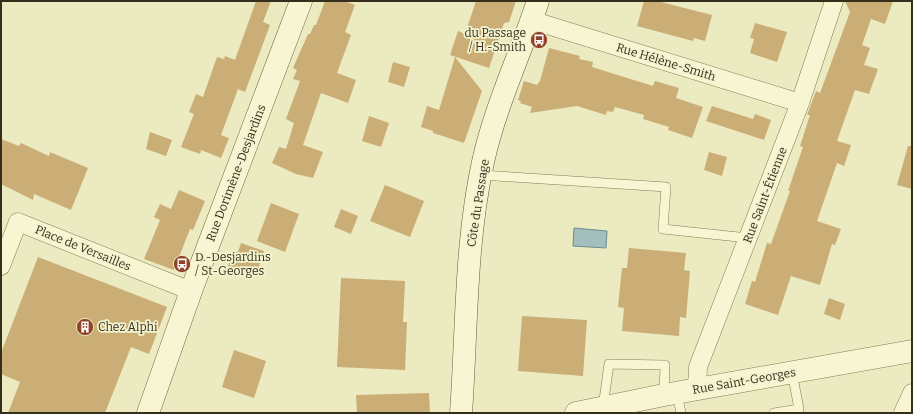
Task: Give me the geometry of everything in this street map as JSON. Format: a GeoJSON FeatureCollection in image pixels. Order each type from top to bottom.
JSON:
{"type":"FeatureCollection","features":[{"type":"Feature","properties":{"kind":"main road","name":"Rue Dorimène-Desjardins"},"geometry":{"type":"LineString","coordinates":[[148,413],[191,291],[301,1]]}},
{"type":"Feature","properties":{"kind":"main road","name":"Côte du Passage"},"geometry":{"type":"LineString","coordinates":[[461,413],[469,272],[481,175],[504,93],[535,10]]}},
{"type":"Feature","properties":{"kind":"main road","name":"Rue Saint-Georges"},"geometry":{"type":"LineString","coordinates":[[576,413],[602,407],[680,397],[792,372],[912,351]]}},
{"type":"Feature","properties":{"kind":"street","name":"Rue Saint-Étienne"},"geometry":{"type":"LineString","coordinates":[[680,397],[698,367],[800,103],[834,1]]}},
{"type":"Feature","properties":{"kind":"street","name":"Rue Hélène-Smith"},"geometry":{"type":"LineString","coordinates":[[535,10],[800,103]]}},
{"type":"Feature","properties":{"kind":"street","name":"Place de Versailles"},"geometry":{"type":"LineString","coordinates":[[1,266],[18,222],[191,291]]}},
{"type":"Feature","properties":{"kind":"street"},"geometry":{"type":"LineString","coordinates":[[903,413],[912,393]]}},
{"type":"Feature","properties":{"kind":"lane"},"geometry":{"type":"LineString","coordinates":[[481,175],[666,187],[663,229],[748,238]]}},
{"type":"Feature","properties":{"kind":"lane"},"geometry":{"type":"LineString","coordinates":[[602,407],[609,364],[665,366],[680,397]]}},
{"type":"Feature","properties":{"kind":"lane"},"geometry":{"type":"LineString","coordinates":[[774,413],[799,409],[792,372]]}},
{"type":"Feature","properties":{"kind":"water"},"geometry":{"type":"Polygon","coordinates":[[[574,228],[607,231],[606,248],[573,246],[574,228]]]}},
{"type":"Feature","properties":{"kind":"building"},"geometry":{"type":"Polygon","coordinates":[[[256,1],[271,1],[263,22],[270,25],[245,92],[238,89],[221,135],[229,138],[221,158],[201,150],[200,154],[181,147],[194,114],[189,112],[196,94],[203,97],[217,57],[224,59],[225,56],[235,60],[256,1]]]}},
{"type":"Feature","properties":{"kind":"building"},"geometry":{"type":"Polygon","coordinates":[[[325,1],[344,1],[355,5],[345,32],[351,35],[337,73],[356,80],[348,103],[321,93],[303,145],[323,152],[313,178],[296,174],[272,163],[279,147],[286,149],[294,123],[286,119],[300,81],[293,79],[297,70],[293,68],[308,34],[310,34],[314,25],[316,25],[325,1]]]}},
{"type":"Feature","properties":{"kind":"building"},"geometry":{"type":"Polygon","coordinates":[[[476,1],[516,1],[509,22],[504,23],[489,68],[450,55],[458,31],[465,34],[476,1]]]}},
{"type":"Feature","properties":{"kind":"building"},"geometry":{"type":"Polygon","coordinates":[[[644,1],[657,1],[712,15],[705,41],[694,38],[693,41],[637,26],[644,1]]]}},
{"type":"Feature","properties":{"kind":"building"},"geometry":{"type":"Polygon","coordinates":[[[845,1],[893,1],[885,24],[871,19],[862,45],[870,48],[864,65],[878,69],[869,94],[855,90],[837,141],[851,145],[844,166],[837,163],[817,221],[841,229],[835,245],[832,244],[820,285],[791,276],[778,315],[745,304],[752,281],[755,282],[767,243],[771,244],[790,191],[788,191],[803,147],[800,146],[810,115],[807,115],[816,91],[820,93],[850,12],[845,1]]]}},
{"type":"Feature","properties":{"kind":"building"},"geometry":{"type":"Polygon","coordinates":[[[755,23],[787,32],[777,62],[750,53],[754,39],[750,38],[755,23]]]}},
{"type":"Feature","properties":{"kind":"building"},"geometry":{"type":"Polygon","coordinates":[[[549,48],[580,56],[579,59],[593,62],[592,67],[653,86],[655,81],[679,88],[676,98],[703,107],[692,138],[668,130],[669,127],[643,119],[644,115],[615,107],[613,112],[607,111],[606,115],[577,106],[530,113],[532,107],[520,103],[521,101],[518,100],[524,81],[537,85],[540,81],[549,48]]]}},
{"type":"Feature","properties":{"kind":"building"},"geometry":{"type":"Polygon","coordinates":[[[455,57],[482,91],[464,143],[433,133],[433,131],[421,127],[427,106],[439,110],[455,57]]]}},
{"type":"Feature","properties":{"kind":"building"},"geometry":{"type":"Polygon","coordinates":[[[393,62],[410,67],[404,87],[388,82],[393,62]]]}},
{"type":"Feature","properties":{"kind":"building"},"geometry":{"type":"Polygon","coordinates":[[[712,106],[753,119],[755,114],[771,120],[764,140],[706,121],[712,106]]]}},
{"type":"Feature","properties":{"kind":"building"},"geometry":{"type":"Polygon","coordinates":[[[369,116],[389,123],[381,147],[362,141],[369,116]]]}},
{"type":"Feature","properties":{"kind":"building"},"geometry":{"type":"Polygon","coordinates":[[[150,132],[172,140],[166,156],[146,149],[150,132]]]}},
{"type":"Feature","properties":{"kind":"building"},"geometry":{"type":"Polygon","coordinates":[[[1,139],[19,146],[21,143],[49,156],[50,152],[88,168],[71,210],[34,194],[33,200],[1,184],[1,139]]]}},
{"type":"Feature","properties":{"kind":"building"},"geometry":{"type":"Polygon","coordinates":[[[908,146],[912,146],[912,189],[897,185],[908,146]]]}},
{"type":"Feature","properties":{"kind":"building"},"geometry":{"type":"Polygon","coordinates":[[[709,152],[727,157],[722,176],[704,170],[709,152]]]}},
{"type":"Feature","properties":{"kind":"building"},"geometry":{"type":"Polygon","coordinates":[[[385,185],[424,201],[410,237],[370,221],[385,185]]]}},
{"type":"Feature","properties":{"kind":"building"},"geometry":{"type":"Polygon","coordinates":[[[179,190],[205,201],[193,230],[190,229],[174,270],[144,259],[160,220],[154,217],[160,204],[171,209],[179,190]]]}},
{"type":"Feature","properties":{"kind":"building"},"geometry":{"type":"Polygon","coordinates":[[[271,203],[299,214],[285,252],[257,241],[271,203]]]}},
{"type":"Feature","properties":{"kind":"building"},"geometry":{"type":"Polygon","coordinates":[[[341,209],[358,216],[351,234],[334,227],[341,209]]]}},
{"type":"Feature","properties":{"kind":"building"},"geometry":{"type":"Polygon","coordinates":[[[241,243],[264,251],[257,272],[251,270],[249,274],[228,266],[234,251],[238,252],[241,243]]]}},
{"type":"Feature","properties":{"kind":"building"},"geometry":{"type":"Polygon","coordinates":[[[629,248],[686,253],[684,270],[690,271],[686,318],[680,317],[679,336],[622,331],[624,308],[618,307],[622,268],[627,268],[629,248]]]}},
{"type":"Feature","properties":{"kind":"building","name":"Chez Alphi"},"geometry":{"type":"Polygon","coordinates":[[[38,257],[167,307],[149,354],[131,347],[105,413],[8,413],[20,382],[1,374],[1,353],[38,257]]]}},
{"type":"Feature","properties":{"kind":"building"},"geometry":{"type":"Polygon","coordinates":[[[341,278],[405,281],[403,322],[407,322],[405,370],[337,367],[341,278]]]}},
{"type":"Feature","properties":{"kind":"building"},"geometry":{"type":"Polygon","coordinates":[[[829,298],[845,304],[840,320],[824,314],[829,298]]]}},
{"type":"Feature","properties":{"kind":"building"},"geometry":{"type":"Polygon","coordinates":[[[522,316],[587,320],[583,376],[518,371],[522,316]]]}},
{"type":"Feature","properties":{"kind":"building"},"geometry":{"type":"Polygon","coordinates":[[[234,350],[266,361],[254,398],[222,387],[234,350]]]}},
{"type":"Feature","properties":{"kind":"building"},"geometry":{"type":"Polygon","coordinates":[[[429,393],[430,413],[357,413],[356,395],[429,393]]]}},
{"type":"Feature","properties":{"kind":"place","name":"du Passage / H.-Smith"},"geometry":{"type":"Point","coordinates":[539,40]}},
{"type":"Feature","properties":{"kind":"place","name":"D.-Desjardins / St-Georges"},"geometry":{"type":"Point","coordinates":[182,264]}},
{"type":"Feature","properties":{"kind":"place","name":"Chez Alphi"},"geometry":{"type":"Point","coordinates":[85,327]}}]}
